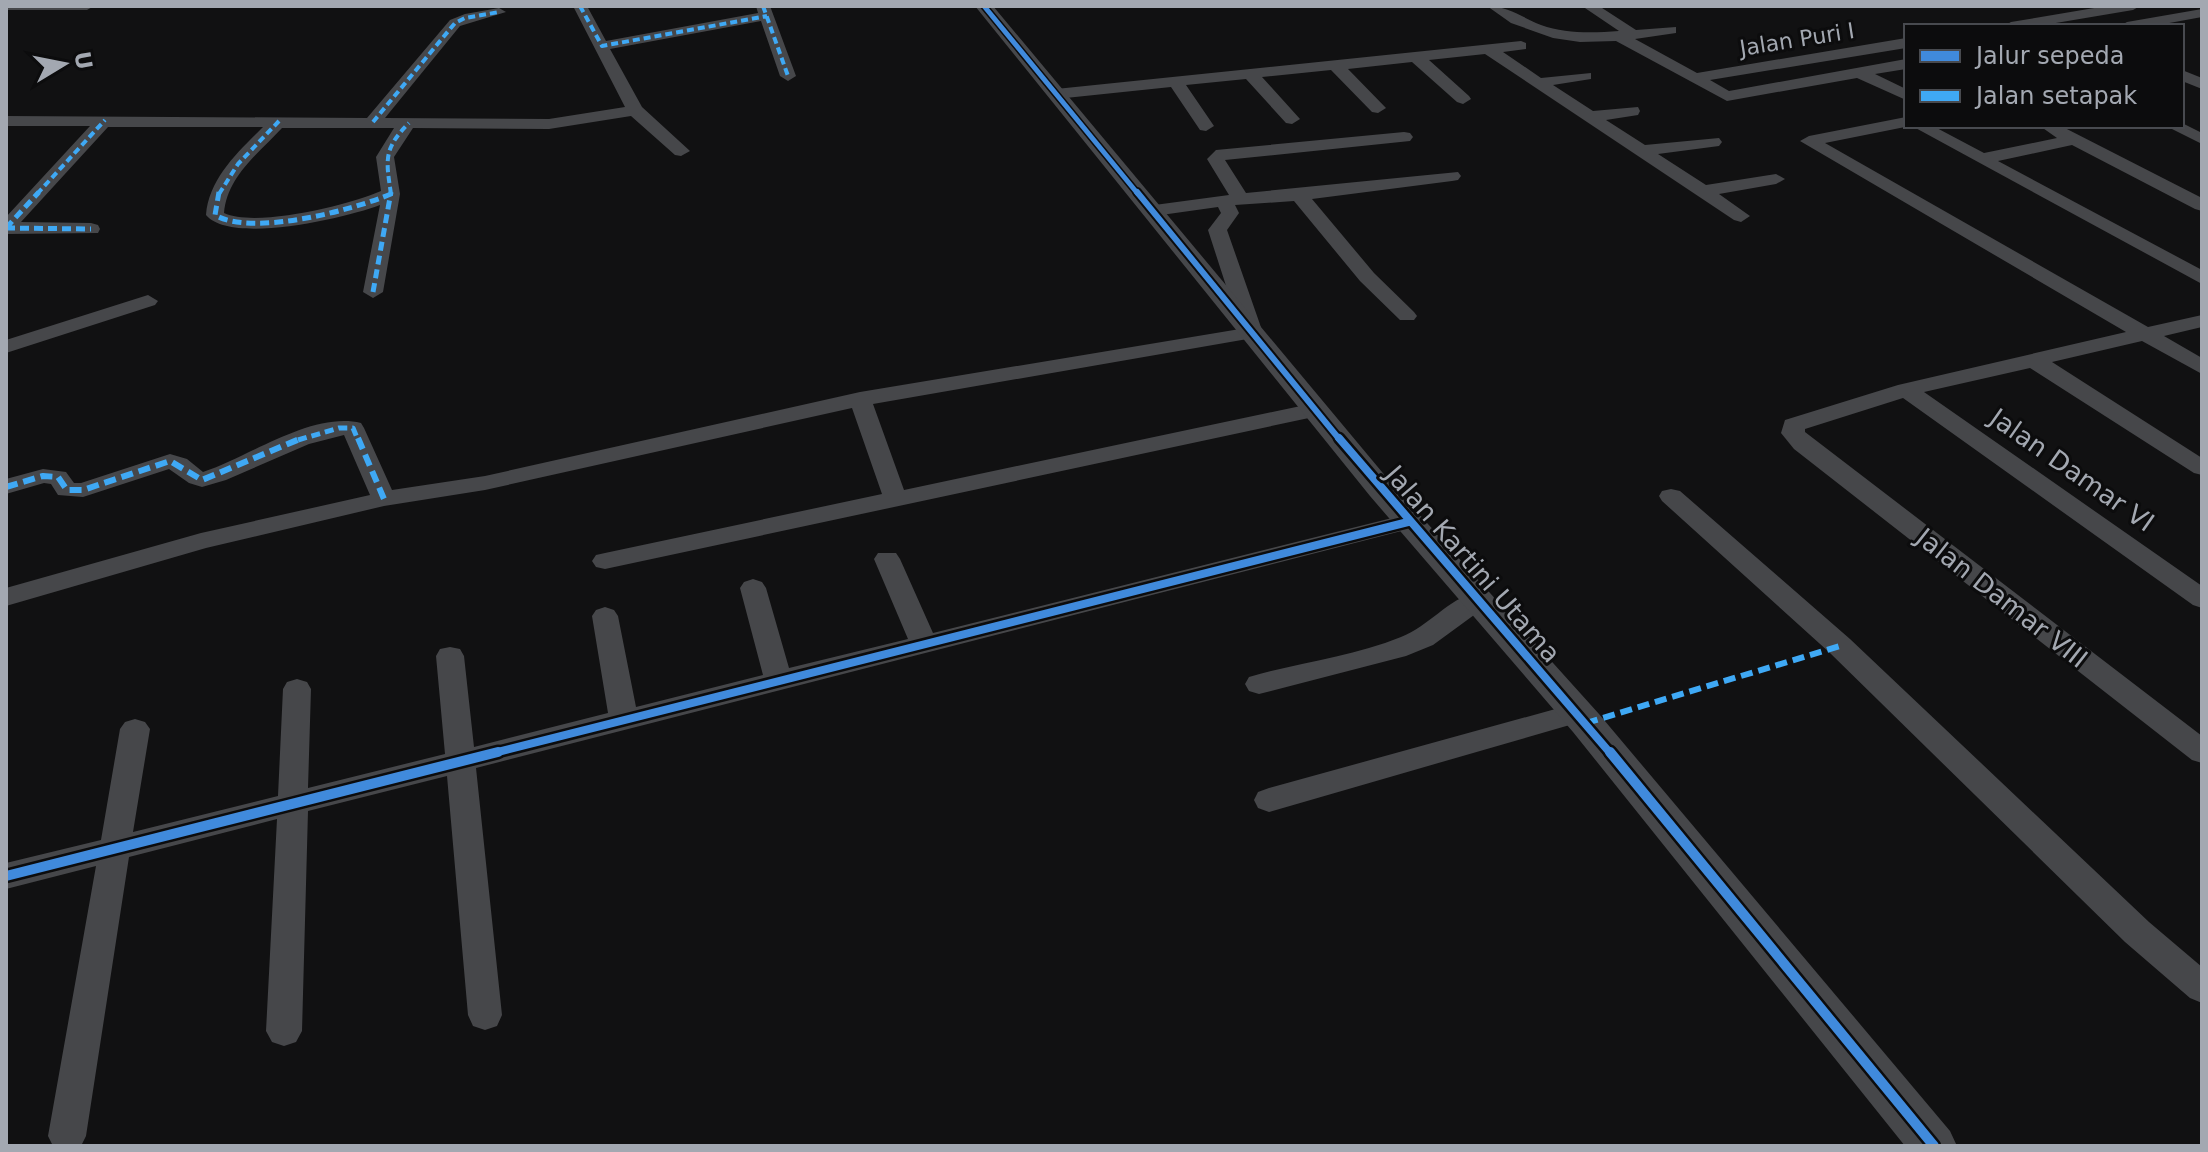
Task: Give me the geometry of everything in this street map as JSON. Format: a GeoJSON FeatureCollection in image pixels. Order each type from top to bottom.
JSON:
{"type":"FeatureCollection","features":[{"type":"Feature","properties":{"kind":"street"},"geometry":{"type":"LineString","coordinates":[[6,6],[87,6]]}},
{"type":"Feature","properties":{"kind":"street"},"geometry":{"type":"LineString","coordinates":[[580,6],[635,110],[681,151]]}},
{"type":"Feature","properties":{"kind":"street","name":"Jalan Kartini Utama"},"geometry":{"type":"LineString","coordinates":[[984,6],[1408,522],[1577,713],[1934,1146]]}},
{"type":"Feature","properties":{"kind":"street"},"geometry":{"type":"LineString","coordinates":[[1494,6],[1526,26],[1549,34],[1626,35],[1671,30]]}},
{"type":"Feature","properties":{"kind":"street"},"geometry":{"type":"LineString","coordinates":[[1589,6],[1626,35],[1727,96],[1904,64]]}},
{"type":"Feature","properties":{"kind":"street"},"geometry":{"type":"LineString","coordinates":[[2023,24],[2133,6]]}},
{"type":"Feature","properties":{"kind":"street"},"geometry":{"type":"LineString","coordinates":[[602,46],[765,11],[788,76]]}},
{"type":"Feature","properties":{"kind":"street"},"geometry":{"type":"LineString","coordinates":[[373,122],[455,23],[465,18],[499,12]]}},
{"type":"Feature","properties":{"kind":"street"},"geometry":{"type":"LineString","coordinates":[[2139,24],[2202,13]]}},
{"type":"Feature","properties":{"kind":"street","name":"Jalan Puri I"},"geometry":{"type":"LineString","coordinates":[[1695,78],[1904,43]]}},
{"type":"Feature","properties":{"kind":"street"},"geometry":{"type":"LineString","coordinates":[[1056,94],[1521,46]]}},
{"type":"Feature","properties":{"kind":"street"},"geometry":{"type":"LineString","coordinates":[[1487,49],[1741,216]]}},
{"type":"Feature","properties":{"kind":"street"},"geometry":{"type":"LineString","coordinates":[[1851,53],[1904,79]]}},
{"type":"Feature","properties":{"kind":"street"},"geometry":{"type":"LineString","coordinates":[[1415,56],[1463,99]]}},
{"type":"Feature","properties":{"kind":"street"},"geometry":{"type":"LineString","coordinates":[[1828,57],[1904,94]]}},
{"type":"Feature","properties":{"kind":"street"},"geometry":{"type":"LineString","coordinates":[[1334,64],[1378,108]]}},
{"type":"Feature","properties":{"kind":"street"},"geometry":{"type":"LineString","coordinates":[[2184,73],[2202,84]]}},
{"type":"Feature","properties":{"kind":"street"},"geometry":{"type":"LineString","coordinates":[[1250,74],[1292,119]]}},
{"type":"Feature","properties":{"kind":"street"},"geometry":{"type":"LineString","coordinates":[[1537,83],[1585,76]]}},
{"type":"Feature","properties":{"kind":"street"},"geometry":{"type":"LineString","coordinates":[[1176,82],[1206,126]]}},
{"type":"Feature","properties":{"kind":"street"},"geometry":{"type":"LineString","coordinates":[[6,121],[549,124],[635,110]]}},
{"type":"Feature","properties":{"kind":"street"},"geometry":{"type":"LineString","coordinates":[[1588,117],[1632,111]]}},
{"type":"Feature","properties":{"kind":"street"},"geometry":{"type":"LineString","coordinates":[[6,228],[105,120]]}},
{"type":"Feature","properties":{"kind":"street"},"geometry":{"type":"LineString","coordinates":[[279,121],[223,182],[214,204],[215,215],[225,221],[313,218],[334,215],[391,194]]}},
{"type":"Feature","properties":{"kind":"street"},"geometry":{"type":"LineString","coordinates":[[1904,122],[1809,141],[2202,367]]}},
{"type":"Feature","properties":{"kind":"street"},"geometry":{"type":"LineString","coordinates":[[373,292],[391,194],[385,157],[397,135],[409,123]]}},
{"type":"Feature","properties":{"kind":"street"},"geometry":{"type":"LineString","coordinates":[[1924,128],[2202,278]]}},
{"type":"Feature","properties":{"kind":"street"},"geometry":{"type":"LineString","coordinates":[[2052,128],[2202,205]]}},
{"type":"Feature","properties":{"kind":"street"},"geometry":{"type":"LineString","coordinates":[[2178,128],[2202,139]]}},
{"type":"Feature","properties":{"kind":"street"},"geometry":{"type":"LineString","coordinates":[[6,597],[201,541],[384,499],[485,483],[860,399],[1252,333],[1218,234],[1218,226],[1230,213],[1232,200],[1217,156],[1404,137]]}},
{"type":"Feature","properties":{"kind":"street"},"geometry":{"type":"LineString","coordinates":[[1981,159],[2075,139]]}},
{"type":"Feature","properties":{"kind":"street"},"geometry":{"type":"LineString","coordinates":[[1639,151],[1713,142]]}},
{"type":"Feature","properties":{"kind":"street"},"geometry":{"type":"LineString","coordinates":[[1154,210],[1452,176]]}},
{"type":"Feature","properties":{"kind":"street"},"geometry":{"type":"LineString","coordinates":[[1702,191],[1776,179]]}},
{"type":"Feature","properties":{"kind":"street"},"geometry":{"type":"LineString","coordinates":[[1299,195],[1367,277],[1407,316]]}},
{"type":"Feature","properties":{"kind":"street"},"geometry":{"type":"LineString","coordinates":[[6,228],[91,229]]}},
{"type":"Feature","properties":{"kind":"street"},"geometry":{"type":"LineString","coordinates":[[6,347],[148,301]]}},
{"type":"Feature","properties":{"kind":"street"},"geometry":{"type":"LineString","coordinates":[[1906,390],[2202,321]]}},
{"type":"Feature","properties":{"kind":"street"},"geometry":{"type":"LineString","coordinates":[[2035,361],[2202,468]]}},
{"type":"Feature","properties":{"kind":"street","name":"Jalan Damar VIII"},"geometry":{"type":"LineString","coordinates":[[1906,390],[1793,425],[1793,433],[1802,444],[2202,752]]}},
{"type":"Feature","properties":{"kind":"street","name":"Jalan Damar VI"},"geometry":{"type":"LineString","coordinates":[[1906,390],[2202,599]]}},
{"type":"Feature","properties":{"kind":"street"},"geometry":{"type":"LineString","coordinates":[[860,399],[896,500]]}},
{"type":"Feature","properties":{"kind":"street"},"geometry":{"type":"LineString","coordinates":[[605,561],[1315,410]]}},
{"type":"Feature","properties":{"kind":"street"},"geometry":{"type":"LineString","coordinates":[[6,487],[49,475],[58,477],[67,490],[83,490],[174,461],[190,476],[202,480],[320,433],[347,427],[353,428],[384,499]]}},
{"type":"Feature","properties":{"kind":"street"},"geometry":{"type":"LineString","coordinates":[[1671,496],[1840,646],[2137,932],[2202,988]]}},
{"type":"Feature","properties":{"kind":"street"},"geometry":{"type":"LineString","coordinates":[[6,876],[1408,522]]}},
{"type":"Feature","properties":{"kind":"street"},"geometry":{"type":"LineString","coordinates":[[887,559],[924,644]]}},
{"type":"Feature","properties":{"kind":"street"},"geometry":{"type":"LineString","coordinates":[[753,588],[779,681]]}},
{"type":"Feature","properties":{"kind":"street"},"geometry":{"type":"LineString","coordinates":[[1259,684],[1417,642],[1459,608],[1476,601]]}},
{"type":"Feature","properties":{"kind":"street"},"geometry":{"type":"LineString","coordinates":[[605,616],[624,721]]}},
{"type":"Feature","properties":{"kind":"street"},"geometry":{"type":"LineString","coordinates":[[450,656],[485,1015]]}},
{"type":"Feature","properties":{"kind":"street"},"geometry":{"type":"LineString","coordinates":[[284,1031],[297,689]]}},
{"type":"Feature","properties":{"kind":"street"},"geometry":{"type":"LineString","coordinates":[[1269,800],[1577,713]]}},
{"type":"Feature","properties":{"kind":"street"},"geometry":{"type":"LineString","coordinates":[[67,1136],[135,729]]}},
{"type":"Feature","properties":{"kind":"marked path"},"geometry":{"type":"LineString","coordinates":[[6,6],[87,6]]}},
{"type":"Feature","properties":{"kind":"marked path"},"geometry":{"type":"LineString","coordinates":[[580,6],[602,46],[767,16]]}},
{"type":"Feature","properties":{"kind":"marked path"},"geometry":{"type":"LineString","coordinates":[[763,6],[788,76]]}},
{"type":"Feature","properties":{"kind":"marked path"},"geometry":{"type":"LineString","coordinates":[[373,122],[455,23],[465,18],[499,12]]}},
{"type":"Feature","properties":{"kind":"marked path"},"geometry":{"type":"LineString","coordinates":[[6,228],[105,120]]}},
{"type":"Feature","properties":{"kind":"marked path"},"geometry":{"type":"LineString","coordinates":[[279,121],[228,176],[216,202],[215,215],[225,221],[310,218],[351,209],[391,194]]}},
{"type":"Feature","properties":{"kind":"marked path"},"geometry":{"type":"LineString","coordinates":[[373,292],[391,194],[385,157],[397,135],[409,123]]}},
{"type":"Feature","properties":{"kind":"marked path"},"geometry":{"type":"LineString","coordinates":[[6,228],[91,229]]}},
{"type":"Feature","properties":{"kind":"marked path"},"geometry":{"type":"LineString","coordinates":[[6,487],[43,476],[58,477],[67,490],[83,490],[170,461],[202,480],[321,432],[353,428],[384,499]]}},
{"type":"Feature","properties":{"kind":"marked path"},"geometry":{"type":"LineString","coordinates":[[1586,723],[1840,646]]}},
{"type":"Feature","properties":{"kind":"cycle path"},"geometry":{"type":"LineString","coordinates":[[984,6],[1381,490],[1586,723],[1934,1146]]}},
{"type":"Feature","properties":{"kind":"cycle path"},"geometry":{"type":"LineString","coordinates":[[6,876],[1408,522]]}}]}
